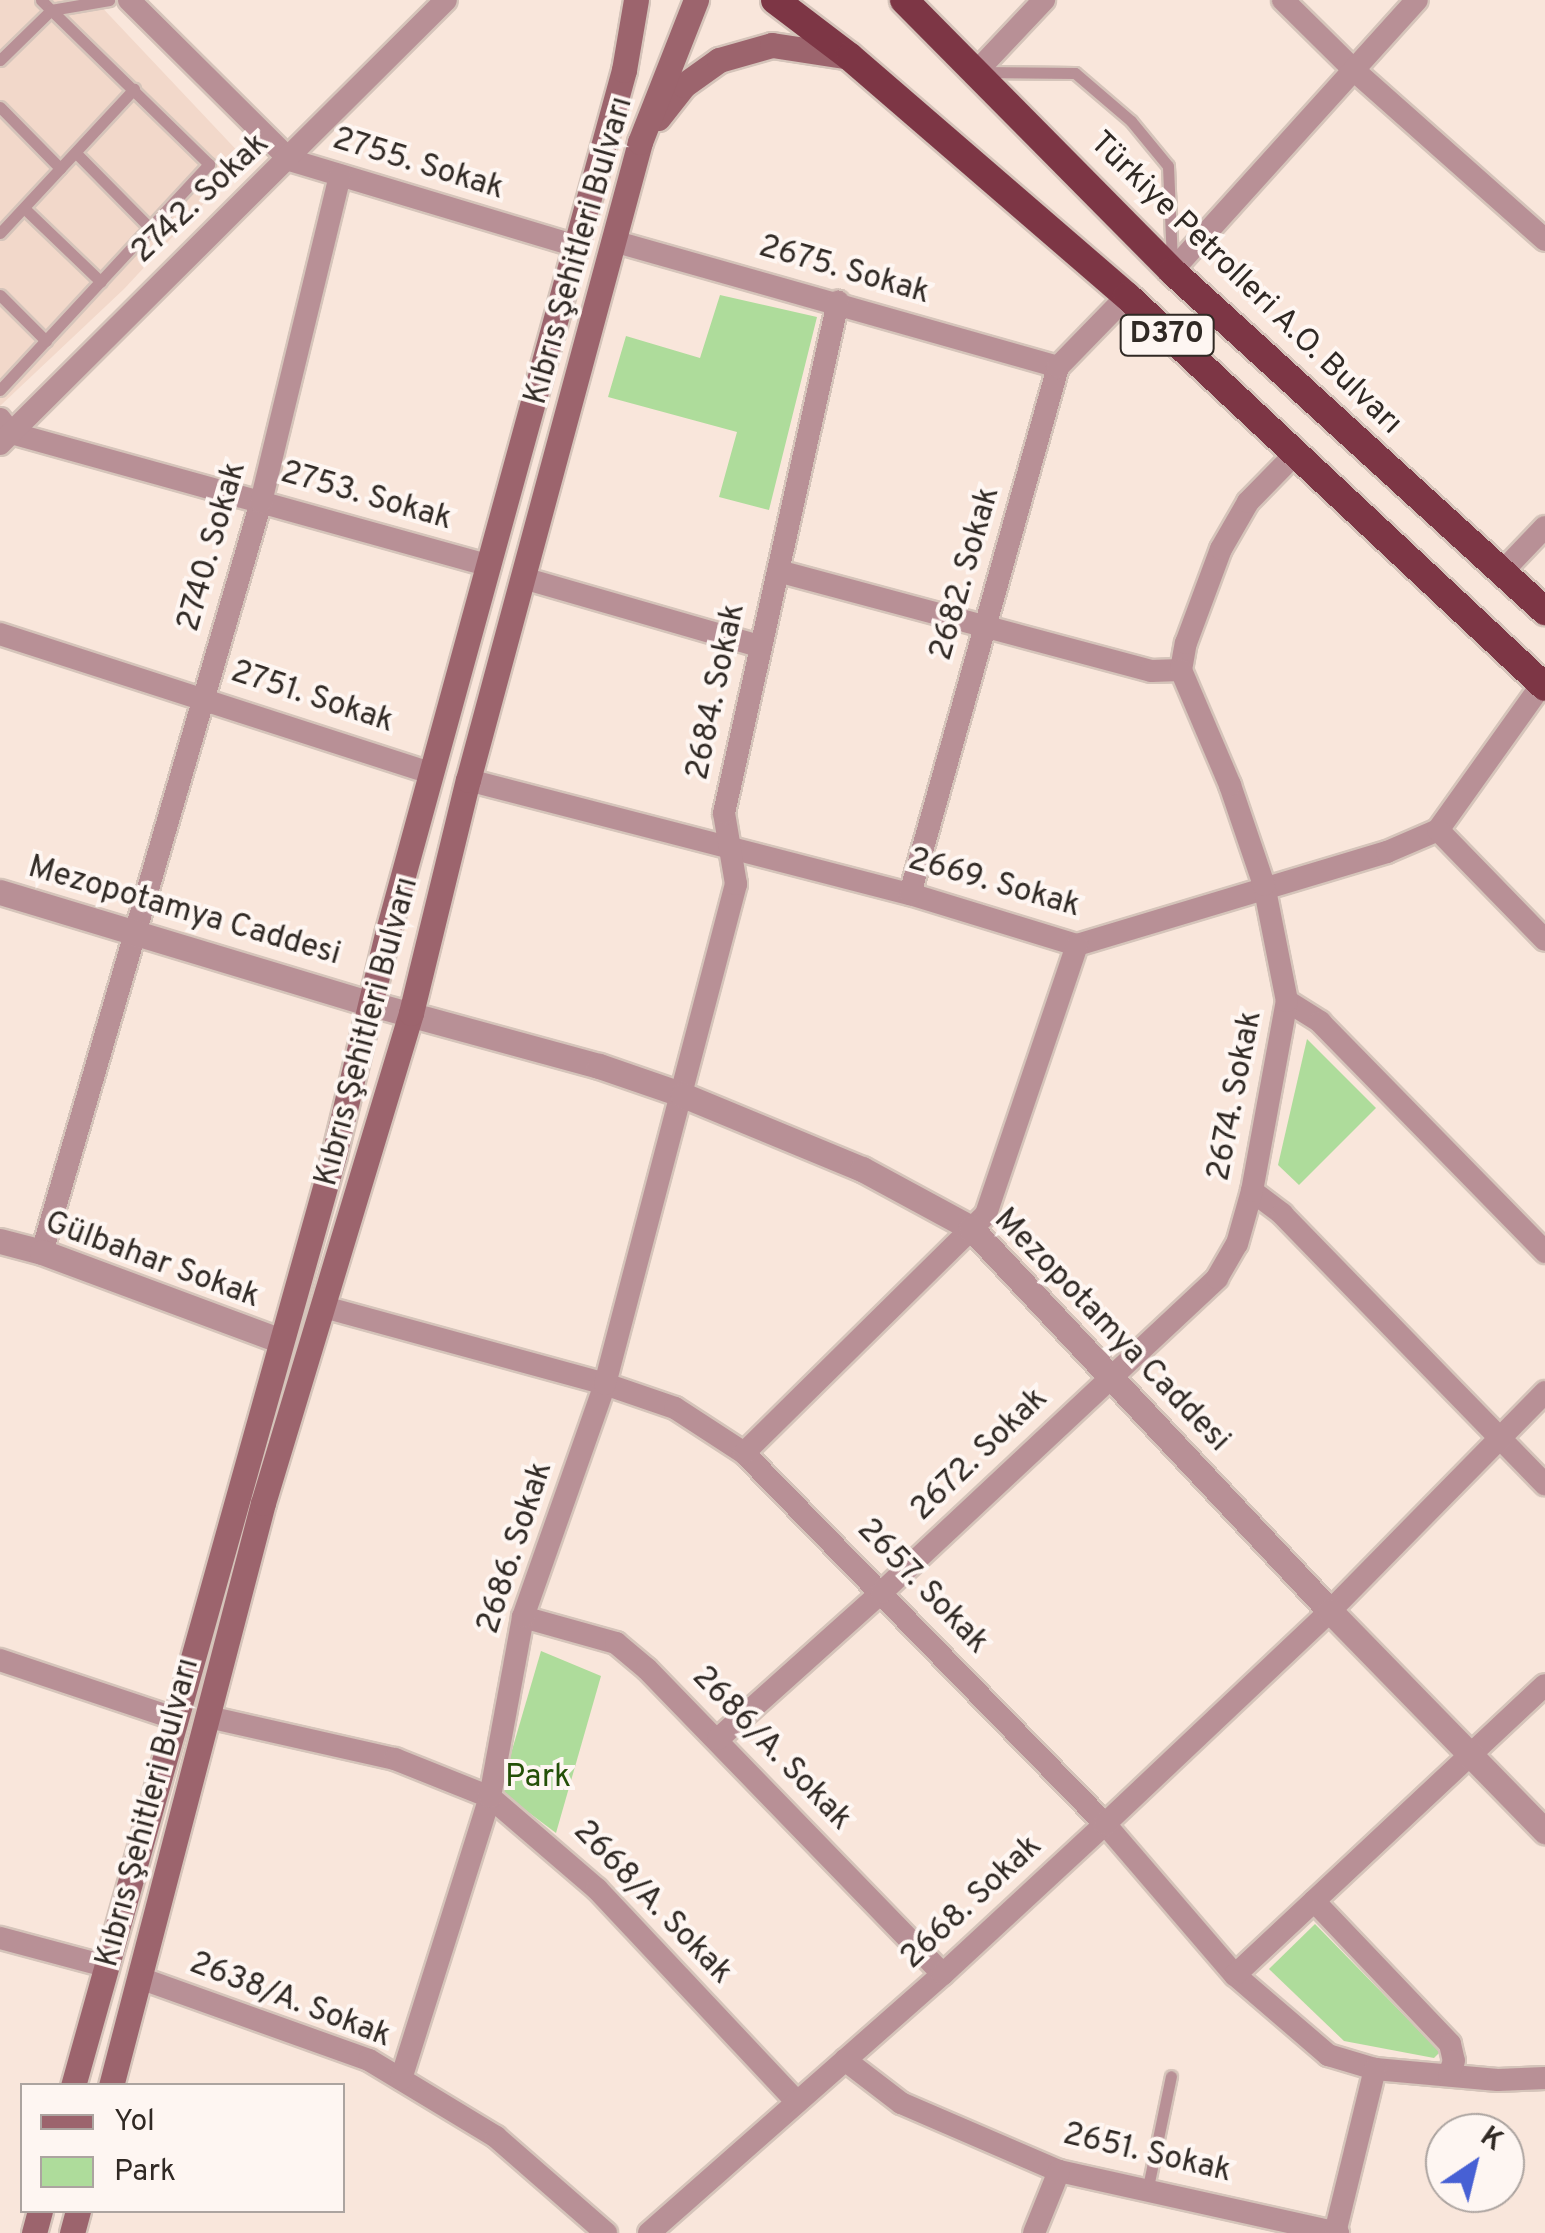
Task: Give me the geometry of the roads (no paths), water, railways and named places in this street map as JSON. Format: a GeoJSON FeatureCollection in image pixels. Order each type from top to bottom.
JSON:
{"type":"FeatureCollection","features":[{"type":"Feature","properties":{"kind":"highway","name":"D370"},"geometry":{"type":"LineString","coordinates":[[775,0],[850,57],[1127,296],[1544,686]]}},
{"type":"Feature","properties":{"kind":"highway","name":"Türkiye Petrolleri A.O. Bulvarı"},"geometry":{"type":"LineString","coordinates":[[904,0],[1172,271],[1545,611]]}},
{"type":"Feature","properties":{"kind":"main road","name":"Kıbrıs Şehitleri Bulvarı"},"geometry":{"type":"LineString","coordinates":[[74,2083],[372,1004],[573,245],[624,70],[636,0]]}},
{"type":"Feature","properties":{"kind":"main road","name":"Kıbrıs Şehitleri Bulvarı"},"geometry":{"type":"LineString","coordinates":[[113,2083],[264,1503],[412,1013],[468,780],[640,142],[696,0]]}},
{"type":"Feature","properties":{"kind":"main road"},"geometry":{"type":"LineString","coordinates":[[640,142],[684,85],[718,60],[772,45],[850,57]]}},
{"type":"Feature","properties":{"kind":"street","name":"2755. Sokak"},"geometry":{"type":"LineString","coordinates":[[129,0],[290,160],[573,245]]}},
{"type":"Feature","properties":{"kind":"street","name":"2742. Sokak"},"geometry":{"type":"LineString","coordinates":[[4,432],[290,160],[446,0]]}},
{"type":"Feature","properties":{"kind":"street"},"geometry":{"type":"LineString","coordinates":[[977,71],[1044,0]]}},
{"type":"Feature","properties":{"kind":"street"},"geometry":{"type":"LineString","coordinates":[[1284,0],[1356,72],[1545,240]]}},
{"type":"Feature","properties":{"kind":"street"},"geometry":{"type":"LineString","coordinates":[[1172,271],[1356,72],[1417,0]]}},
{"type":"Feature","properties":{"kind":"street","name":"2740. Sokak"},"geometry":{"type":"LineString","coordinates":[[42,1252],[261,502],[340,175]]}},
{"type":"Feature","properties":{"kind":"street","name":"2675. Sokak"},"geometry":{"type":"LineString","coordinates":[[613,241],[1058,367]]}},
{"type":"Feature","properties":{"kind":"street","name":"2682. Sokak"},"geometry":{"type":"LineString","coordinates":[[910,894],[1058,367],[1127,296]]}},
{"type":"Feature","properties":{"kind":"street","name":"2684. Sokak"},"geometry":{"type":"LineString","coordinates":[[683,1095],[736,884],[724,813],[758,646],[838,302]]}},
{"type":"Feature","properties":{"kind":"street","name":"2753. Sokak"},"geometry":{"type":"LineString","coordinates":[[4,432],[490,566]]}},
{"type":"Feature","properties":{"kind":"street"},"geometry":{"type":"LineString","coordinates":[[778,570],[1151,671],[1182,670],[1186,643],[1221,549],[1248,502],[1295,454]]}},
{"type":"Feature","properties":{"kind":"street"},"geometry":{"type":"LineString","coordinates":[[1502,572],[1545,527]]}},
{"type":"Feature","properties":{"kind":"street"},"geometry":{"type":"LineString","coordinates":[[523,578],[758,646]]}},
{"type":"Feature","properties":{"kind":"street","name":"2751. Sokak"},"geometry":{"type":"LineString","coordinates":[[0,634],[431,773]]}},
{"type":"Feature","properties":{"kind":"street","name":"2674. Sokak"},"geometry":{"type":"LineString","coordinates":[[1108,1378],[1217,1278],[1238,1244],[1252,1192],[1287,1001],[1264,886],[1230,784],[1182,670]]}},
{"type":"Feature","properties":{"kind":"street"},"geometry":{"type":"LineString","coordinates":[[1544,686],[1438,830],[1545,940]]}},
{"type":"Feature","properties":{"kind":"street","name":"2669. Sokak"},"geometry":{"type":"LineString","coordinates":[[468,780],[910,894],[1077,945],[1386,852],[1438,830]]}},
{"type":"Feature","properties":{"kind":"street","name":"Mezopotamya Caddesi"},"geometry":{"type":"LineString","coordinates":[[0,892],[683,1095],[862,1169],[971,1228],[1108,1378],[1545,1831]]}},
{"type":"Feature","properties":{"kind":"street"},"geometry":{"type":"LineString","coordinates":[[744,1453],[986,1214],[1077,945]]}},
{"type":"Feature","properties":{"kind":"street"},"geometry":{"type":"LineString","coordinates":[[1287,1001],[1320,1022],[1545,1252]]}},
{"type":"Feature","properties":{"kind":"street","name":"2686. Sokak"},"geometry":{"type":"LineString","coordinates":[[400,2079],[490,1797],[523,1617],[605,1384],[683,1095]]}},
{"type":"Feature","properties":{"kind":"street"},"geometry":{"type":"LineString","coordinates":[[1252,1192],[1282,1214],[1545,1484]]}},
{"type":"Feature","properties":{"kind":"street","name":"Gülbahar Sokak"},"geometry":{"type":"LineString","coordinates":[[0,1242],[42,1252],[281,1340]]}},
{"type":"Feature","properties":{"kind":"street","name":"2657. Sokak"},"geometry":{"type":"LineString","coordinates":[[324,1307],[605,1384],[675,1408],[744,1453],[1106,1824],[1235,1975],[1328,2055],[1374,2069],[1545,2078]]}},
{"type":"Feature","properties":{"kind":"street","name":"2672. Sokak"},"geometry":{"type":"LineString","coordinates":[[718,1739],[882,1592],[1108,1378]]}},
{"type":"Feature","properties":{"kind":"street","name":"2668. Sokak"},"geometry":{"type":"LineString","coordinates":[[650,2233],[1106,1824],[1330,1611],[1545,1392]]}},
{"type":"Feature","properties":{"kind":"street","name":"2686/A. Sokak"},"geometry":{"type":"LineString","coordinates":[[523,1617],[616,1644],[718,1739],[943,1974]]}},
{"type":"Feature","properties":{"kind":"street"},"geometry":{"type":"LineString","coordinates":[[0,1660],[176,1718]]}},
{"type":"Feature","properties":{"kind":"street"},"geometry":{"type":"LineString","coordinates":[[1235,1975],[1545,1685]]}},
{"type":"Feature","properties":{"kind":"street","name":"2668/A. Sokak"},"geometry":{"type":"LineString","coordinates":[[208,1717],[395,1759],[490,1797],[598,1889],[797,2102]]}},
{"type":"Feature","properties":{"kind":"street"},"geometry":{"type":"LineString","coordinates":[[1314,1902],[1450,2044],[1454,2061],[1448,2075]]}},
{"type":"Feature","properties":{"kind":"street"},"geometry":{"type":"LineString","coordinates":[[0,1938],[106,1966]]}},
{"type":"Feature","properties":{"kind":"street","name":"2638/A. Sokak"},"geometry":{"type":"LineString","coordinates":[[140,1978],[369,2060],[496,2137],[605,2233]]}},
{"type":"Feature","properties":{"kind":"street","name":"2651. Sokak"},"geometry":{"type":"LineString","coordinates":[[845,2060],[901,2104],[1059,2170],[1148,2187],[1336,2233]]}},
{"type":"Feature","properties":{"kind":"street"},"geometry":{"type":"LineString","coordinates":[[1336,2233],[1374,2069]]}},
{"type":"Feature","properties":{"kind":"street"},"geometry":{"type":"LineString","coordinates":[[1034,2233],[1059,2170]]}},
{"type":"Feature","properties":{"kind":"lane"},"geometry":{"type":"LineString","coordinates":[[0,390],[209,164],[41,0]]}},
{"type":"Feature","properties":{"kind":"lane"},"geometry":{"type":"LineString","coordinates":[[0,60],[51,10],[109,0]]}},
{"type":"Feature","properties":{"kind":"lane"},"geometry":{"type":"LineString","coordinates":[[977,71],[1075,73],[1131,121],[1168,166],[1172,271]]}},
{"type":"Feature","properties":{"kind":"lane"},"geometry":{"type":"LineString","coordinates":[[3,225],[25,209],[134,89]]}},
{"type":"Feature","properties":{"kind":"lane"},"geometry":{"type":"LineString","coordinates":[[0,107],[60,168]]}},
{"type":"Feature","properties":{"kind":"lane"},"geometry":{"type":"LineString","coordinates":[[76,153],[150,228]]}},
{"type":"Feature","properties":{"kind":"lane"},"geometry":{"type":"LineString","coordinates":[[25,209],[101,282]]}},
{"type":"Feature","properties":{"kind":"lane"},"geometry":{"type":"LineString","coordinates":[[0,295],[46,341]]}},
{"type":"Feature","properties":{"kind":"lane"},"geometry":{"type":"LineString","coordinates":[[1148,2187],[1171,2076]]}},
{"type":"Feature","properties":{"kind":"park label","name":"Park"},"geometry":{"type":"Point","coordinates":[538,1778]}}]}
